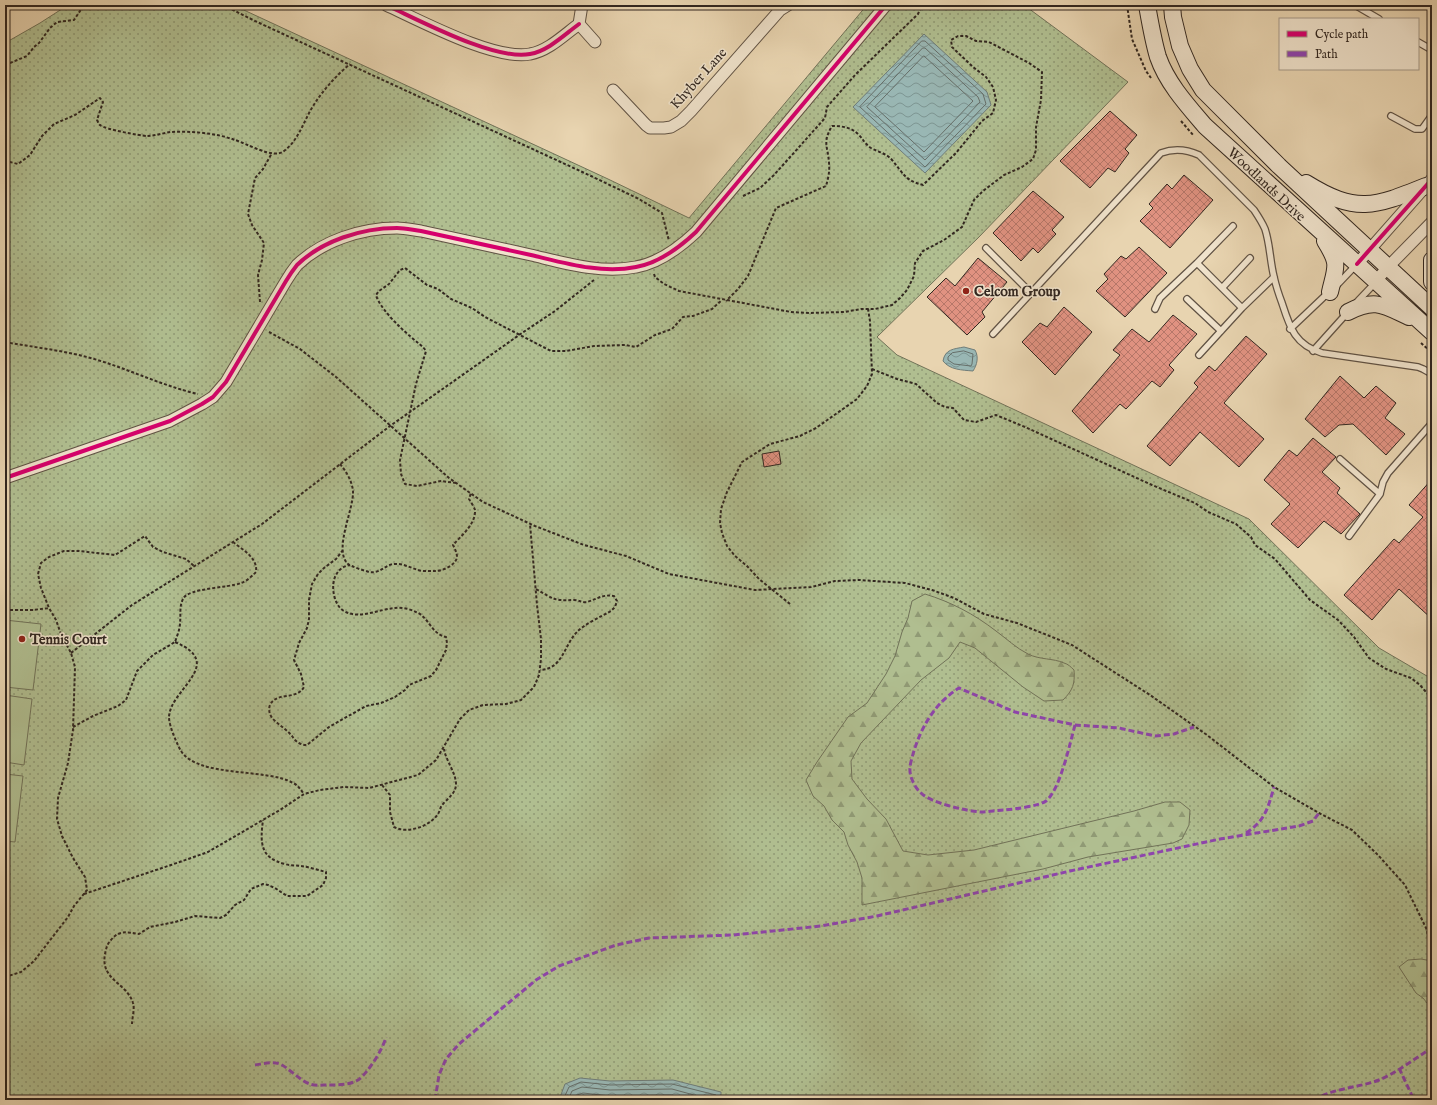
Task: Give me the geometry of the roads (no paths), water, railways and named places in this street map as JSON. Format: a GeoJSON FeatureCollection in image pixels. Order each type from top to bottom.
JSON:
{"type":"FeatureCollection","features":[{"type":"Feature","properties":{"kind":"main road","name":"Woodlands Drive"},"geometry":{"type":"LineString","coordinates":[[1147,5],[1159,58],[1170,80],[1184,102],[1205,126],[1318,230],[1428,328]]}},
{"type":"Feature","properties":{"kind":"main road","name":"Woodlands Drive"},"geometry":{"type":"LineString","coordinates":[[1172,5],[1180,46],[1190,69],[1203,90],[1279,166],[1432,308]]}},
{"type":"Feature","properties":{"kind":"main road"},"geometry":{"type":"LineString","coordinates":[[1279,166],[1318,190],[1342,202],[1351,204],[1362,205],[1384,202],[1429,182]]}},
{"type":"Feature","properties":{"kind":"main road"},"geometry":{"type":"LineString","coordinates":[[1318,230],[1331,250],[1336,262],[1330,292]]}},
{"type":"Feature","properties":{"kind":"main road"},"geometry":{"type":"LineString","coordinates":[[1432,260],[1432,282]]}},
{"type":"Feature","properties":{"kind":"main road"},"geometry":{"type":"LineString","coordinates":[[1348,312],[1363,305],[1374,304],[1388,308],[1428,328]]}},
{"type":"Feature","properties":{"kind":"street"},"geometry":{"type":"LineString","coordinates":[[386,5],[457,38],[497,52],[522,55],[535,53],[548,47],[579,24],[582,5]]}},
{"type":"Feature","properties":{"kind":"street"},"geometry":{"type":"LineString","coordinates":[[5,478],[170,421],[213,397],[226,382],[296,266],[318,249],[334,240],[372,230],[397,228],[421,231],[572,264],[611,269],[637,267],[649,264],[663,257],[682,246],[696,232],[886,5]]}},
{"type":"Feature","properties":{"kind":"street","name":"Khyber Lane"},"geometry":{"type":"LineString","coordinates":[[613,90],[646,126],[658,129],[671,127],[691,111],[782,7]]}},
{"type":"Feature","properties":{"kind":"street"},"geometry":{"type":"LineString","coordinates":[[579,24],[595,42]]}},
{"type":"Feature","properties":{"kind":"street"},"geometry":{"type":"LineString","coordinates":[[1357,264],[1429,182]]}},
{"type":"Feature","properties":{"kind":"street"},"geometry":{"type":"LineString","coordinates":[[1376,281],[1432,222]]}},
{"type":"Feature","properties":{"kind":"lane"},"geometry":{"type":"LineString","coordinates":[[1355,5],[1377,18]]}},
{"type":"Feature","properties":{"kind":"lane"},"geometry":{"type":"LineString","coordinates":[[1419,43],[1432,50]]}},
{"type":"Feature","properties":{"kind":"lane"},"geometry":{"type":"LineString","coordinates":[[1391,116],[1415,129],[1422,129],[1432,115]]}},
{"type":"Feature","properties":{"kind":"lane"},"geometry":{"type":"LineString","coordinates":[[993,334],[1161,153],[1175,149],[1191,151],[1199,155],[1254,210],[1266,233],[1274,277],[1290,329],[1300,341],[1313,350],[1322,353],[1418,367],[1432,374]]}},
{"type":"Feature","properties":{"kind":"lane"},"geometry":{"type":"LineString","coordinates":[[1156,309],[1160,298],[1233,226]]}},
{"type":"Feature","properties":{"kind":"lane"},"geometry":{"type":"LineString","coordinates":[[986,248],[1031,292]]}},
{"type":"Feature","properties":{"kind":"lane"},"geometry":{"type":"LineString","coordinates":[[1222,288],[1250,258]]}},
{"type":"Feature","properties":{"kind":"lane"},"geometry":{"type":"LineString","coordinates":[[1197,263],[1242,308]]}},
{"type":"Feature","properties":{"kind":"lane"},"geometry":{"type":"LineString","coordinates":[[1290,329],[1330,292],[1357,264]]}},
{"type":"Feature","properties":{"kind":"lane"},"geometry":{"type":"LineString","coordinates":[[1199,355],[1242,308],[1274,277]]}},
{"type":"Feature","properties":{"kind":"lane"},"geometry":{"type":"LineString","coordinates":[[1313,350],[1376,281]]}},
{"type":"Feature","properties":{"kind":"lane"},"geometry":{"type":"LineString","coordinates":[[1188,299],[1221,331]]}},
{"type":"Feature","properties":{"kind":"lane"},"geometry":{"type":"LineString","coordinates":[[1349,536],[1380,494],[1383,482],[1388,473],[1432,423]]}},
{"type":"Feature","properties":{"kind":"lane"},"geometry":{"type":"LineString","coordinates":[[1340,459],[1380,494]]}},
{"type":"Feature","properties":{"kind":"water"},"geometry":{"type":"Polygon","coordinates":[[[924,34],[987,92],[991,105],[925,173],[853,107],[924,34]]]}},
{"type":"Feature","properties":{"kind":"water"},"geometry":{"type":"Polygon","coordinates":[[[964,347],[975,350],[977,355],[976,366],[973,371],[953,368],[943,361],[948,352],[953,349],[964,347]]]}},
{"type":"Feature","properties":{"kind":"water"},"geometry":{"type":"Polygon","coordinates":[[[580,1078],[610,1081],[673,1080],[721,1092],[721,1100],[559,1100],[565,1084],[580,1078]]]}},
{"type":"Feature","properties":{"kind":"place","name":"Celcom Group"},"geometry":{"type":"Point","coordinates":[966,291]}},
{"type":"Feature","properties":{"kind":"place","name":"Tennis Court"},"geometry":{"type":"Point","coordinates":[22,639]}}]}
